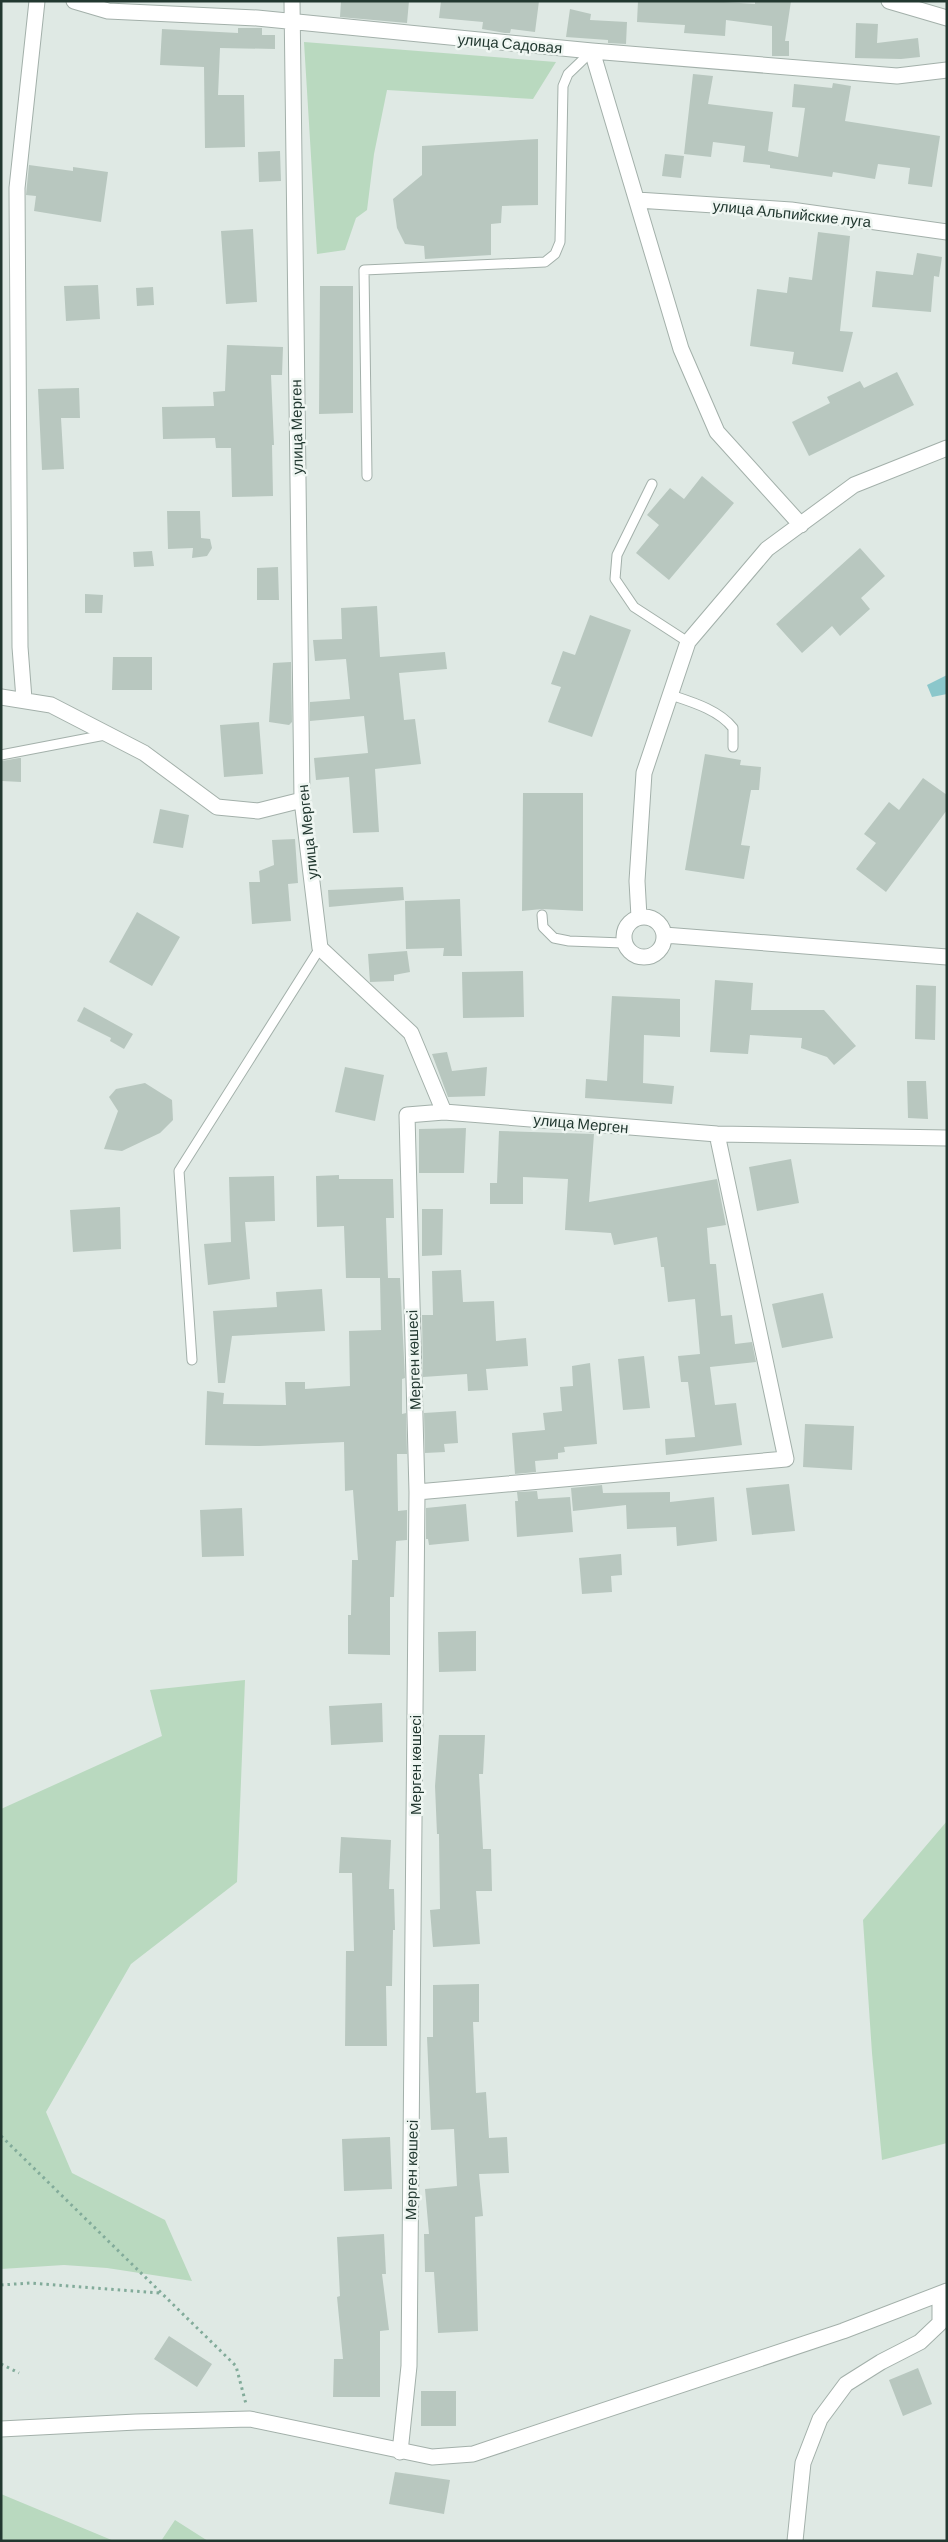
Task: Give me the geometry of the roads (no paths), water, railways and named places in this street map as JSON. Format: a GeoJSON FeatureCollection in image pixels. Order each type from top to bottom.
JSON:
{"type":"FeatureCollection","features":[{"type":"Feature","properties":{"kind":"street"},"geometry":{"type":"LineString","coordinates":[[24,699],[20,647],[17,188],[37,1]]}},
{"type":"Feature","properties":{"kind":"street","name":"улица Садовая"},"geometry":{"type":"LineString","coordinates":[[74,1],[108,11],[257,18],[290,23],[592,51],[897,76],[947,70]]}},
{"type":"Feature","properties":{"kind":"street","name":"улица Мерген"},"geometry":{"type":"LineString","coordinates":[[292,1],[290,23],[302,800],[320,948]]}},
{"type":"Feature","properties":{"kind":"street"},"geometry":{"type":"LineString","coordinates":[[889,1],[947,18]]}},
{"type":"Feature","properties":{"kind":"street"},"geometry":{"type":"LineString","coordinates":[[592,51],[681,349],[717,432],[801,525]]}},
{"type":"Feature","properties":{"kind":"street","name":"улица Альпийские луга"},"geometry":{"type":"LineString","coordinates":[[638,200],[791,210],[947,232]]}},
{"type":"Feature","properties":{"kind":"street"},"geometry":{"type":"LineString","coordinates":[[639,917],[637,881],[644,774],[688,642],[767,548],[854,485],[947,448]]}},
{"type":"Feature","properties":{"kind":"street"},"geometry":{"type":"LineString","coordinates":[[1,697],[24,699],[51,705],[144,753],[217,807],[258,811],[302,800]]}},
{"type":"Feature","properties":{"kind":"street"},"geometry":{"type":"LineString","coordinates":[[639,917],[650,917],[655,920],[660,924],[664,935],[662,946],[654,954],[643,957],[632,953],[623,943],[624,933],[629,923],[639,917]]}},
{"type":"Feature","properties":{"kind":"street"},"geometry":{"type":"LineString","coordinates":[[664,935],[947,957]]}},
{"type":"Feature","properties":{"kind":"street"},"geometry":{"type":"LineString","coordinates":[[320,948],[411,1034],[444,1112]]}},
{"type":"Feature","properties":{"kind":"street","name":"улица Мерген"},"geometry":{"type":"LineString","coordinates":[[444,1112],[716,1134],[947,1138]]}},
{"type":"Feature","properties":{"kind":"street","name":"Мерген көшесі"},"geometry":{"type":"LineString","coordinates":[[400,2452],[409,2366],[417,1492],[406,1114],[444,1112]]}},
{"type":"Feature","properties":{"kind":"street"},"geometry":{"type":"LineString","coordinates":[[417,1492],[786,1459],[716,1134]]}},
{"type":"Feature","properties":{"kind":"street"},"geometry":{"type":"LineString","coordinates":[[1,2429],[136,2422],[250,2419],[400,2452],[432,2457],[473,2454],[843,2331],[943,2292],[940,2323],[920,2342],[881,2362],[846,2384],[820,2419],[803,2463],[795,2541]]}},
{"type":"Feature","properties":{"kind":"lane"},"geometry":{"type":"LineString","coordinates":[[367,476],[364,270],[546,262],[555,254],[560,242],[563,86],[568,74],[592,51]]}},
{"type":"Feature","properties":{"kind":"lane"},"geometry":{"type":"LineString","coordinates":[[652,484],[617,556],[615,579],[634,607],[688,642]]}},
{"type":"Feature","properties":{"kind":"lane"},"geometry":{"type":"LineString","coordinates":[[671,695],[691,701],[724,720],[733,728],[733,747]]}},
{"type":"Feature","properties":{"kind":"lane"},"geometry":{"type":"LineString","coordinates":[[1,755],[106,735]]}},
{"type":"Feature","properties":{"kind":"lane"},"geometry":{"type":"LineString","coordinates":[[542,915],[543,927],[554,938],[569,942],[623,943]]}},
{"type":"Feature","properties":{"kind":"lane"},"geometry":{"type":"LineString","coordinates":[[192,1360],[179,1171],[320,948]]}},
{"type":"Feature","properties":{"kind":"water"},"geometry":{"type":"Polygon","coordinates":[[[947,675],[947,694],[932,697],[927,685],[947,675]]]}}]}
